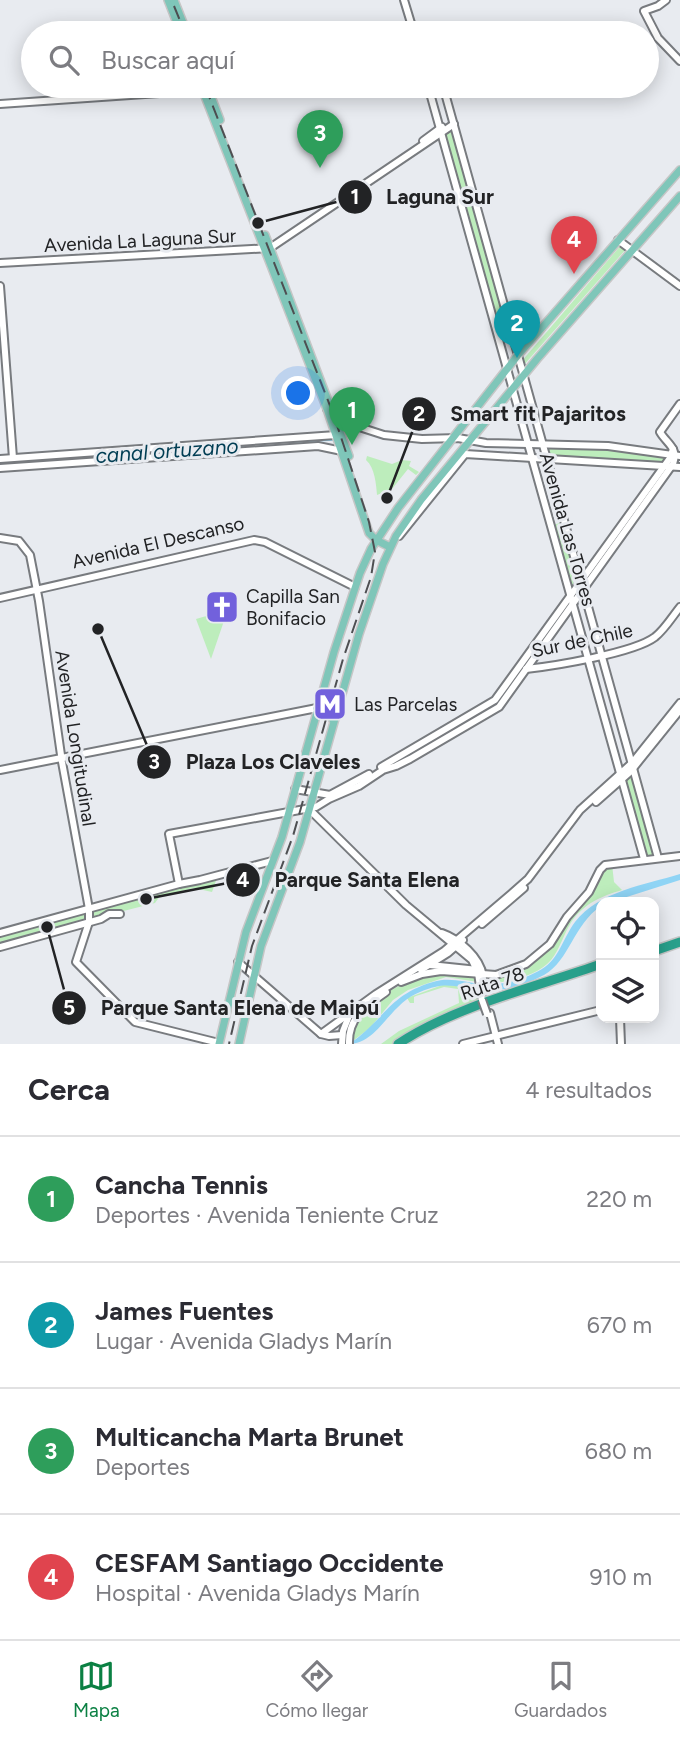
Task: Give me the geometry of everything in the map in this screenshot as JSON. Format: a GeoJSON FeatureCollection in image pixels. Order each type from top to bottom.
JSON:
{"type":"FeatureCollection","features":[{"type":"Feature","properties":{"kind":"highway"},"geometry":{"type":"LineString","coordinates":[[659,946],[680,939]]}},
{"type":"Feature","properties":{"kind":"highway","name":"Ruta 78"},"geometry":{"type":"LineString","coordinates":[[398,1044],[449,1017],[596,968]]}},
{"type":"Feature","properties":{"kind":"highway","name":"Ruta 78"},"geometry":{"type":"LineString","coordinates":[[407,1044],[457,1019],[596,968]]}},
{"type":"Feature","properties":{"kind":"main road"},"geometry":{"type":"LineString","coordinates":[[168,0],[176,21]]}},
{"type":"Feature","properties":{"kind":"main road"},"geometry":{"type":"LineString","coordinates":[[174,0],[182,21]]}},
{"type":"Feature","properties":{"kind":"main road"},"geometry":{"type":"LineString","coordinates":[[208,98],[330,408],[377,538]]}},
{"type":"Feature","properties":{"kind":"main road"},"geometry":{"type":"LineString","coordinates":[[219,1044],[237,962],[249,922],[289,812],[317,708],[355,587],[377,538],[448,440],[518,355],[680,170]]}},
{"type":"Feature","properties":{"kind":"main road"},"geometry":{"type":"LineString","coordinates":[[239,1044],[253,976],[265,936],[305,824],[316,806],[314,793],[333,721],[359,634],[391,546],[409,515],[513,389],[680,196]]}},
{"type":"Feature","properties":{"kind":"main road"},"geometry":{"type":"LineString","coordinates":[[330,408],[336,435],[369,531],[391,546]]}},
{"type":"Feature","properties":{"kind":"main road"},"geometry":{"type":"LineString","coordinates":[[317,708],[330,712],[333,721]]}},
{"type":"Feature","properties":{"kind":"main road"},"geometry":{"type":"LineString","coordinates":[[305,824],[316,816]]}},
{"type":"Feature","properties":{"kind":"main road"},"geometry":{"type":"LineString","coordinates":[[235,973],[243,971],[253,976]]}},
{"type":"Feature","properties":{"kind":"street"},"geometry":{"type":"LineString","coordinates":[[404,0],[410,21]]}},
{"type":"Feature","properties":{"kind":"street"},"geometry":{"type":"LineString","coordinates":[[652,21],[646,10],[666,0]]}},
{"type":"Feature","properties":{"kind":"street"},"geometry":{"type":"LineString","coordinates":[[659,36],[680,59]]}},
{"type":"Feature","properties":{"kind":"street"},"geometry":{"type":"LineString","coordinates":[[0,102],[54,98]]}},
{"type":"Feature","properties":{"kind":"street","name":"Avenida Las Torres"},"geometry":{"type":"LineString","coordinates":[[431,98],[644,859]]}},
{"type":"Feature","properties":{"kind":"street","name":"Avenida Las Torres"},"geometry":{"type":"LineString","coordinates":[[446,98],[658,858]]}},
{"type":"Feature","properties":{"kind":"street"},"geometry":{"type":"LineString","coordinates":[[267,247],[453,122]]}},
{"type":"Feature","properties":{"kind":"street"},"geometry":{"type":"LineString","coordinates":[[618,240],[680,286]]}},
{"type":"Feature","properties":{"kind":"street","name":"Avenida La Laguna Sur"},"geometry":{"type":"LineString","coordinates":[[0,261],[267,247]]}},
{"type":"Feature","properties":{"kind":"street"},"geometry":{"type":"LineString","coordinates":[[0,286],[13,458]]}},
{"type":"Feature","properties":{"kind":"street"},"geometry":{"type":"LineString","coordinates":[[494,323],[507,317]]}},
{"type":"Feature","properties":{"kind":"street"},"geometry":{"type":"LineString","coordinates":[[179,884],[169,834],[316,806],[499,707],[673,461],[672,447],[660,432],[680,404]]}},
{"type":"Feature","properties":{"kind":"street"},"geometry":{"type":"LineString","coordinates":[[330,408],[338,410],[352,424],[377,433],[418,439],[615,447],[673,461]]}},
{"type":"Feature","properties":{"kind":"street"},"geometry":{"type":"LineString","coordinates":[[522,420],[528,421],[535,416]]}},
{"type":"Feature","properties":{"kind":"street"},"geometry":{"type":"LineString","coordinates":[[0,459],[336,435]]}},
{"type":"Feature","properties":{"kind":"street"},"geometry":{"type":"LineString","coordinates":[[0,468],[318,446],[342,451]]}},
{"type":"Feature","properties":{"kind":"street"},"geometry":{"type":"LineString","coordinates":[[391,546],[465,454],[673,461]]}},
{"type":"Feature","properties":{"kind":"street"},"geometry":{"type":"LineString","coordinates":[[456,728],[492,703],[581,580],[673,461]]}},
{"type":"Feature","properties":{"kind":"street","name":"Avenida Longitudinal"},"geometry":{"type":"LineString","coordinates":[[0,536],[17,536],[30,546],[34,556],[61,758],[88,910],[88,923],[76,962],[135,1022],[219,1044]]}},
{"type":"Feature","properties":{"kind":"street","name":"Avenida El Descanso"},"geometry":{"type":"LineString","coordinates":[[0,596],[254,540],[265,542],[355,587]]}},
{"type":"Feature","properties":{"kind":"street","name":"Sur de Chile"},"geometry":{"type":"LineString","coordinates":[[517,670],[562,664],[650,640],[659,634],[680,607]]}},
{"type":"Feature","properties":{"kind":"street"},"geometry":{"type":"LineString","coordinates":[[632,766],[680,703]]}},
{"type":"Feature","properties":{"kind":"street"},"geometry":{"type":"LineString","coordinates":[[0,770],[317,708]]}},
{"type":"Feature","properties":{"kind":"street"},"geometry":{"type":"LineString","coordinates":[[321,1034],[456,944],[528,879],[580,810],[632,766],[680,710]]}},
{"type":"Feature","properties":{"kind":"street"},"geometry":{"type":"LineString","coordinates":[[295,789],[323,795],[360,782],[372,782]]}},
{"type":"Feature","properties":{"kind":"street"},"geometry":{"type":"LineString","coordinates":[[323,795],[316,806],[316,816],[406,905],[470,958],[481,975],[482,996],[495,1040]]}},
{"type":"Feature","properties":{"kind":"street"},"geometry":{"type":"LineString","coordinates":[[404,980],[436,971],[500,975],[526,964],[546,949],[607,864],[680,856]]}},
{"type":"Feature","properties":{"kind":"street"},"geometry":{"type":"LineString","coordinates":[[0,947],[40,936],[46,926],[88,910],[107,908],[179,884],[272,861]]}},
{"type":"Feature","properties":{"kind":"street"},"geometry":{"type":"LineString","coordinates":[[107,908],[120,914]]}},
{"type":"Feature","properties":{"kind":"street"},"geometry":{"type":"LineString","coordinates":[[0,933],[88,923],[101,919],[107,908]]}},
{"type":"Feature","properties":{"kind":"street"},"geometry":{"type":"LineString","coordinates":[[347,1043],[342,1035],[346,1021],[415,969],[456,944]]}},
{"type":"Feature","properties":{"kind":"street"},"geometry":{"type":"LineString","coordinates":[[237,962],[321,1034],[342,1035],[350,1028]]}},
{"type":"Feature","properties":{"kind":"street"},"geometry":{"type":"LineString","coordinates":[[415,969],[428,965],[481,975]]}},
{"type":"Feature","properties":{"kind":"street"},"geometry":{"type":"LineString","coordinates":[[463,1044],[495,1040],[596,1011]]}},
{"type":"Feature","properties":{"kind":"street"},"geometry":{"type":"LineString","coordinates":[[347,1043],[355,1013]]}},
{"type":"Feature","properties":{"kind":"street"},"geometry":{"type":"LineString","coordinates":[[618,1023],[619,1044]]}},
{"type":"Feature","properties":{"kind":"green space"},"geometry":{"type":"Polygon","coordinates":[[[452,127],[504,314],[501,317],[496,317],[494,313],[444,133],[452,127]]]}},
{"type":"Feature","properties":{"kind":"green space"},"geometry":{"type":"Polygon","coordinates":[[[622,244],[627,248],[523,366],[521,362],[622,244]]]}},
{"type":"Feature","properties":{"kind":"green space"},"geometry":{"type":"Polygon","coordinates":[[[545,446],[600,448],[669,456],[663,465],[549,459],[545,446]]]}},
{"type":"Feature","properties":{"kind":"green space"},"geometry":{"type":"Polygon","coordinates":[[[367,456],[392,464],[402,460],[411,461],[409,466],[419,472],[416,475],[408,469],[392,489],[377,495],[367,456]]]}},
{"type":"Feature","properties":{"kind":"green space"},"geometry":{"type":"Polygon","coordinates":[[[563,522],[580,581],[572,592],[553,525],[563,522]]]}},
{"type":"Feature","properties":{"kind":"green space"},"geometry":{"type":"Polygon","coordinates":[[[220,612],[226,615],[211,659],[196,619],[220,612]]]}},
{"type":"Feature","properties":{"kind":"green space"},"geometry":{"type":"Polygon","coordinates":[[[631,772],[656,856],[646,857],[624,779],[631,772]]]}},
{"type":"Feature","properties":{"kind":"green space"},"geometry":{"type":"Polygon","coordinates":[[[612,864],[614,882],[622,890],[596,897],[596,900],[582,909],[569,926],[554,956],[545,966],[521,978],[485,983],[485,978],[529,965],[546,951],[556,940],[569,917],[591,892],[605,868],[612,864]]]}},
{"type":"Feature","properties":{"kind":"green space"},"geometry":{"type":"Polygon","coordinates":[[[217,878],[212,892],[194,888],[160,896],[155,903],[92,919],[91,911],[217,878]]]}},
{"type":"Feature","properties":{"kind":"green space"},"geometry":{"type":"Polygon","coordinates":[[[84,913],[85,921],[0,945],[0,935],[84,913]]]}},
{"type":"Feature","properties":{"kind":"green space"},"geometry":{"type":"Polygon","coordinates":[[[437,973],[477,977],[478,982],[446,977],[408,990],[393,1000],[370,1028],[350,1043],[355,1023],[372,1003],[403,984],[437,973]]]}},
{"type":"Feature","properties":{"kind":"green space"},"geometry":{"type":"Polygon","coordinates":[[[445,984],[477,990],[480,1002],[407,1034],[393,1044],[381,1044],[399,1031],[459,1003],[458,989],[444,987],[414,997],[414,1003],[410,1003],[407,998],[445,984]]]}},
{"type":"Feature","properties":{"kind":"water"},"geometry":{"type":"Polygon","coordinates":[[[680,874],[680,880],[627,897],[608,897],[623,890],[680,874]]]}},
{"type":"Feature","properties":{"kind":"water"},"geometry":{"type":"Polygon","coordinates":[[[596,904],[596,910],[584,923],[560,961],[544,975],[522,985],[498,990],[451,986],[430,988],[400,1005],[368,1038],[349,1044],[396,1001],[418,987],[445,980],[496,984],[535,973],[553,960],[571,928],[585,911],[596,904]]]}},
{"type":"Feature","properties":{"kind":"waterway","name":"canal ortuzano"},"geometry":{"type":"LineString","coordinates":[[291,441],[334,439]]}},
{"type":"Feature","properties":{"kind":"waterway","name":"canal ortuzano"},"geometry":{"type":"LineString","coordinates":[[0,463],[245,445]]}},
{"type":"Feature","properties":{"kind":"railway"},"geometry":{"type":"LineString","coordinates":[[174,6],[180,21]]}},
{"type":"Feature","properties":{"kind":"railway"},"geometry":{"type":"LineString","coordinates":[[210,98],[334,416],[369,522],[375,552],[371,577],[343,659],[293,836],[252,946],[229,1044]]}},
{"type":"Feature","properties":{"kind":"place","name":"Multicancha Marta Brunet"},"geometry":{"type":"Point","coordinates":[320,168]}},
{"type":"Feature","properties":{"kind":"place","name":"Laguna Sur"},"geometry":{"type":"Point","coordinates":[258,223]}},
{"type":"Feature","properties":{"kind":"place","name":"CESFAM Santiago Occidente"},"geometry":{"type":"Point","coordinates":[574,274]}},
{"type":"Feature","properties":{"kind":"place","name":"James Fuentes"},"geometry":{"type":"Point","coordinates":[517,358]}},
{"type":"Feature","properties":{"kind":"place","name":"Cancha Tennis"},"geometry":{"type":"Point","coordinates":[352,445]}},
{"type":"Feature","properties":{"kind":"place","name":"Smart fit Pajaritos"},"geometry":{"type":"Point","coordinates":[387,498]}},
{"type":"Feature","properties":{"kind":"place","name":"Capilla San Bonifacio"},"geometry":{"type":"Point","coordinates":[222,607]}},
{"type":"Feature","properties":{"kind":"place","name":"Plaza Los Claveles"},"geometry":{"type":"Point","coordinates":[98,629]}},
{"type":"Feature","properties":{"kind":"place","name":"Las Parcelas"},"geometry":{"type":"Point","coordinates":[330,704]}},
{"type":"Feature","properties":{"kind":"place","name":"Parque Santa Elena"},"geometry":{"type":"Point","coordinates":[146,899]}},
{"type":"Feature","properties":{"kind":"place","name":"Parque Santa Elena de Maipú"},"geometry":{"type":"Point","coordinates":[47,927]}}]}
